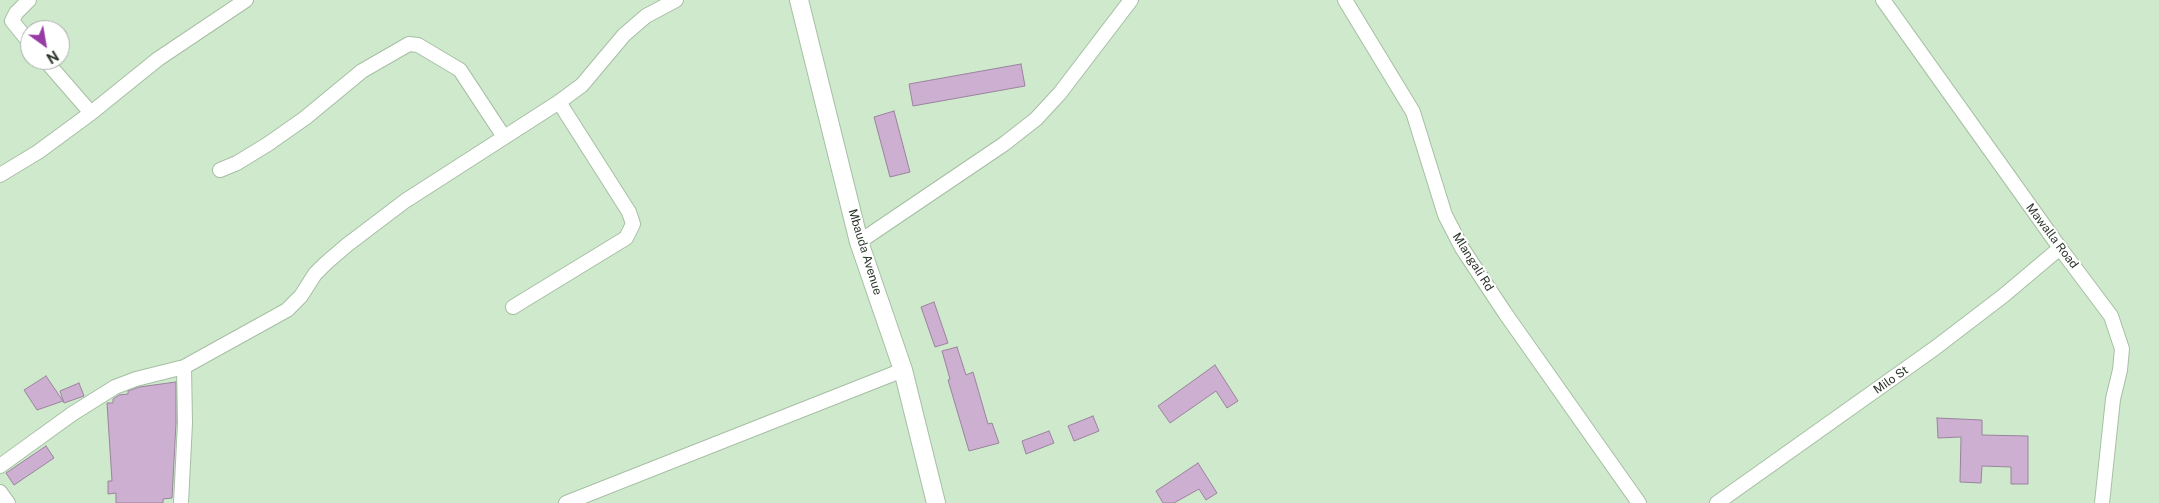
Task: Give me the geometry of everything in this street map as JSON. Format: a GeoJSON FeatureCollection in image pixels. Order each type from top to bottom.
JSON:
{"type":"FeatureCollection","features":[{"type":"Feature","properties":{"kind":"street"},"geometry":{"type":"LineString","coordinates":[[20,31],[12,21],[16,13],[29,0]]}},
{"type":"Feature","properties":{"kind":"street"},"geometry":{"type":"LineString","coordinates":[[0,175],[38,152],[91,113],[158,59],[246,0]]}},
{"type":"Feature","properties":{"kind":"street"},"geometry":{"type":"LineString","coordinates":[[0,466],[72,414],[115,387],[136,379],[184,367],[287,310],[301,296],[315,274],[366,230],[405,201],[558,102],[582,84],[624,35],[646,16],[676,0]]}},
{"type":"Feature","properties":{"kind":"street","name":"Mbauda Avenue"},"geometry":{"type":"LineString","coordinates":[[799,0],[859,242],[903,370],[936,503]]}},
{"type":"Feature","properties":{"kind":"street"},"geometry":{"type":"LineString","coordinates":[[859,242],[1004,144],[1036,119],[1060,93],[1131,0]]}},
{"type":"Feature","properties":{"kind":"street","name":"Mlangali Rd"},"geometry":{"type":"LineString","coordinates":[[1345,0],[1413,112],[1445,214],[1462,248],[1505,313],[1639,503]]}},
{"type":"Feature","properties":{"kind":"street","name":"Mawalla Road"},"geometry":{"type":"LineString","coordinates":[[1883,0],[2060,248],[2111,316],[2122,348],[2120,370],[2113,399],[2102,503]]}},
{"type":"Feature","properties":{"kind":"street"},"geometry":{"type":"LineString","coordinates":[[220,170],[237,163],[268,144],[305,118],[362,71],[408,44],[418,45],[460,70],[504,136]]}},
{"type":"Feature","properties":{"kind":"street"},"geometry":{"type":"LineString","coordinates":[[54,70],[91,113]]}},
{"type":"Feature","properties":{"kind":"street"},"geometry":{"type":"LineString","coordinates":[[513,307],[626,238],[633,224],[629,212],[558,102]]}},
{"type":"Feature","properties":{"kind":"street","name":"Milo St"},"geometry":{"type":"LineString","coordinates":[[1717,503],[1935,348],[2003,296],[2060,248]]}},
{"type":"Feature","properties":{"kind":"street"},"geometry":{"type":"LineString","coordinates":[[181,503],[185,423],[184,367]]}},
{"type":"Feature","properties":{"kind":"street"},"geometry":{"type":"LineString","coordinates":[[566,503],[903,370]]}},
{"type":"Feature","properties":{"kind":"street"},"geometry":{"type":"LineString","coordinates":[[0,492],[8,503]]}},
{"type":"Feature","properties":{"kind":"building"},"geometry":{"type":"Polygon","coordinates":[[[1021,64],[1025,86],[913,106],[909,84],[1021,64]]]}},
{"type":"Feature","properties":{"kind":"building"},"geometry":{"type":"Polygon","coordinates":[[[894,111],[910,172],[890,177],[874,117],[894,111]]]}},
{"type":"Feature","properties":{"kind":"building"},"geometry":{"type":"Polygon","coordinates":[[[934,302],[948,343],[935,347],[921,307],[934,302]]]}},
{"type":"Feature","properties":{"kind":"building"},"geometry":{"type":"Polygon","coordinates":[[[957,347],[966,375],[973,372],[988,424],[992,423],[999,443],[969,451],[948,380],[950,379],[942,351],[957,347]]]}},
{"type":"Feature","properties":{"kind":"building"},"geometry":{"type":"Polygon","coordinates":[[[1215,365],[1238,401],[1227,408],[1216,391],[1170,423],[1158,406],[1215,365]]]}},
{"type":"Feature","properties":{"kind":"building"},"geometry":{"type":"Polygon","coordinates":[[[46,376],[63,401],[37,410],[24,390],[46,376]]]}},
{"type":"Feature","properties":{"kind":"building"},"geometry":{"type":"Polygon","coordinates":[[[176,382],[172,498],[163,499],[163,503],[116,503],[116,493],[108,494],[108,481],[112,481],[107,403],[113,403],[113,399],[119,395],[128,394],[128,391],[139,387],[176,382]]]}},
{"type":"Feature","properties":{"kind":"building"},"geometry":{"type":"Polygon","coordinates":[[[79,383],[84,396],[64,403],[60,391],[79,383]]]}},
{"type":"Feature","properties":{"kind":"building"},"geometry":{"type":"Polygon","coordinates":[[[1093,416],[1099,431],[1074,441],[1068,426],[1093,416]]]}},
{"type":"Feature","properties":{"kind":"building"},"geometry":{"type":"Polygon","coordinates":[[[1937,418],[1982,420],[1982,435],[2028,436],[2028,484],[2011,484],[2011,467],[1982,466],[1981,483],[1960,482],[1961,437],[1938,438],[1937,418]]]}},
{"type":"Feature","properties":{"kind":"building"},"geometry":{"type":"Polygon","coordinates":[[[1049,431],[1054,443],[1026,454],[1022,441],[1049,431]]]}},
{"type":"Feature","properties":{"kind":"building"},"geometry":{"type":"Polygon","coordinates":[[[46,446],[54,458],[14,485],[6,473],[46,446]]]}},
{"type":"Feature","properties":{"kind":"building"},"geometry":{"type":"Polygon","coordinates":[[[1198,463],[1217,493],[1206,500],[1199,489],[1174,503],[1163,503],[1156,491],[1198,463]]]}}]}
